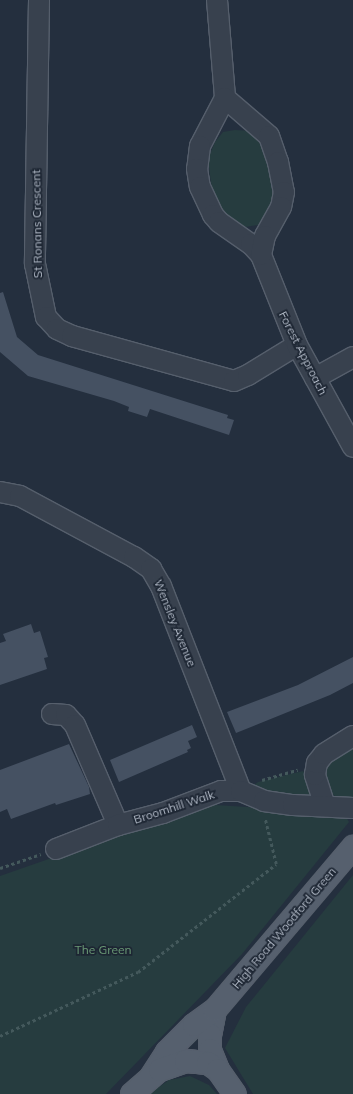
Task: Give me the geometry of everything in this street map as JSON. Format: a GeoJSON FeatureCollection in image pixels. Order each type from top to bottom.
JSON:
{"type":"FeatureCollection","features":[{"type":"Feature","properties":{"kind":"main road","name":"High Road Woodford Green"},"geometry":{"type":"LineString","coordinates":[[151,1077],[167,1052],[194,1025],[215,1010],[353,847]]}},
{"type":"Feature","properties":{"kind":"main road","name":"High Road Woodford Green"},"geometry":{"type":"LineString","coordinates":[[215,1010],[210,1036],[210,1050],[218,1070],[234,1094]]}},
{"type":"Feature","properties":{"kind":"main road"},"geometry":{"type":"LineString","coordinates":[[132,1094],[151,1077],[166,1067],[186,1061],[208,1063],[218,1070]]}},
{"type":"Feature","properties":{"kind":"street","name":"St Ronans Crescent"},"geometry":{"type":"LineString","coordinates":[[39,0],[37,24],[36,264],[46,317],[57,329],[72,336],[234,380],[248,375],[297,345]]}},
{"type":"Feature","properties":{"kind":"street"},"geometry":{"type":"LineString","coordinates":[[217,0],[225,98],[269,136],[278,162],[284,192],[281,206],[265,236],[261,255]]}},
{"type":"Feature","properties":{"kind":"street","name":"Forest Approach"},"geometry":{"type":"LineString","coordinates":[[225,98],[200,146],[198,163],[200,187],[216,219],[251,244],[261,255],[297,345],[353,447]]}},
{"type":"Feature","properties":{"kind":"street"},"geometry":{"type":"LineString","coordinates":[[315,378],[353,357]]}},
{"type":"Feature","properties":{"kind":"street","name":"Wensley Avenue"},"geometry":{"type":"LineString","coordinates":[[0,492],[20,496],[134,557],[151,569],[161,586],[240,789]]}},
{"type":"Feature","properties":{"kind":"street"},"geometry":{"type":"LineString","coordinates":[[52,714],[66,715],[76,725],[118,825]]}},
{"type":"Feature","properties":{"kind":"street"},"geometry":{"type":"LineString","coordinates":[[324,806],[315,775],[317,763],[324,754],[353,736]]}},
{"type":"Feature","properties":{"kind":"street","name":"Broomhill Walk"},"geometry":{"type":"LineString","coordinates":[[56,849],[118,825],[163,813],[221,791],[240,789],[264,801],[353,808]]}},
{"type":"Feature","properties":{"kind":"path"},"geometry":{"type":"LineString","coordinates":[[240,789],[317,763]]}},
{"type":"Feature","properties":{"kind":"path"},"geometry":{"type":"LineString","coordinates":[[0,1036],[138,972],[276,864],[262,808],[264,801]]}},
{"type":"Feature","properties":{"kind":"path"},"geometry":{"type":"LineString","coordinates":[[0,868],[56,849]]}},
{"type":"Feature","properties":{"kind":"green space"},"geometry":{"type":"Polygon","coordinates":[[[235,130],[252,131],[265,142],[277,197],[269,212],[258,225],[245,227],[219,209],[212,191],[208,159],[215,142],[223,132],[235,130]]]}},
{"type":"Feature","properties":{"kind":"green space"},"geometry":{"type":"Polygon","coordinates":[[[353,746],[353,800],[340,800],[327,790],[323,780],[328,758],[353,746]]]}},
{"type":"Feature","properties":{"kind":"green space"},"geometry":{"type":"Polygon","coordinates":[[[303,771],[312,783],[312,801],[255,791],[254,785],[258,782],[303,771]]]}},
{"type":"Feature","properties":{"kind":"green space","name":"The Green"},"geometry":{"type":"Polygon","coordinates":[[[215,805],[309,811],[346,817],[349,822],[242,954],[106,1094],[0,1094],[0,876],[192,809],[215,805]]]}},
{"type":"Feature","properties":{"kind":"green space"},"geometry":{"type":"Polygon","coordinates":[[[353,875],[353,1094],[253,1094],[225,1048],[246,1007],[353,875]]]}},
{"type":"Feature","properties":{"kind":"green space"},"geometry":{"type":"Polygon","coordinates":[[[190,1076],[209,1085],[217,1094],[149,1094],[169,1080],[190,1076]]]}},
{"type":"Feature","properties":{"kind":"building"},"geometry":{"type":"Polygon","coordinates":[[[3,292],[17,337],[38,355],[228,415],[227,418],[234,420],[229,435],[150,409],[147,417],[128,411],[129,407],[114,401],[28,376],[0,352],[0,293],[3,292]]]}},
{"type":"Feature","properties":{"kind":"building"},"geometry":{"type":"Polygon","coordinates":[[[31,624],[34,633],[40,631],[48,657],[44,658],[47,669],[0,685],[0,643],[6,641],[3,634],[31,624]]]}},
{"type":"Feature","properties":{"kind":"building"},"geometry":{"type":"Polygon","coordinates":[[[353,657],[353,683],[330,695],[236,733],[227,712],[298,685],[353,657]]]}},
{"type":"Feature","properties":{"kind":"building"},"geometry":{"type":"Polygon","coordinates":[[[192,725],[197,737],[188,741],[191,748],[187,750],[188,752],[119,782],[110,760],[192,725]]]}},
{"type":"Feature","properties":{"kind":"building"},"geometry":{"type":"Polygon","coordinates":[[[69,744],[89,787],[90,794],[56,805],[55,803],[11,819],[7,809],[0,812],[0,770],[69,744]]]}}]}
